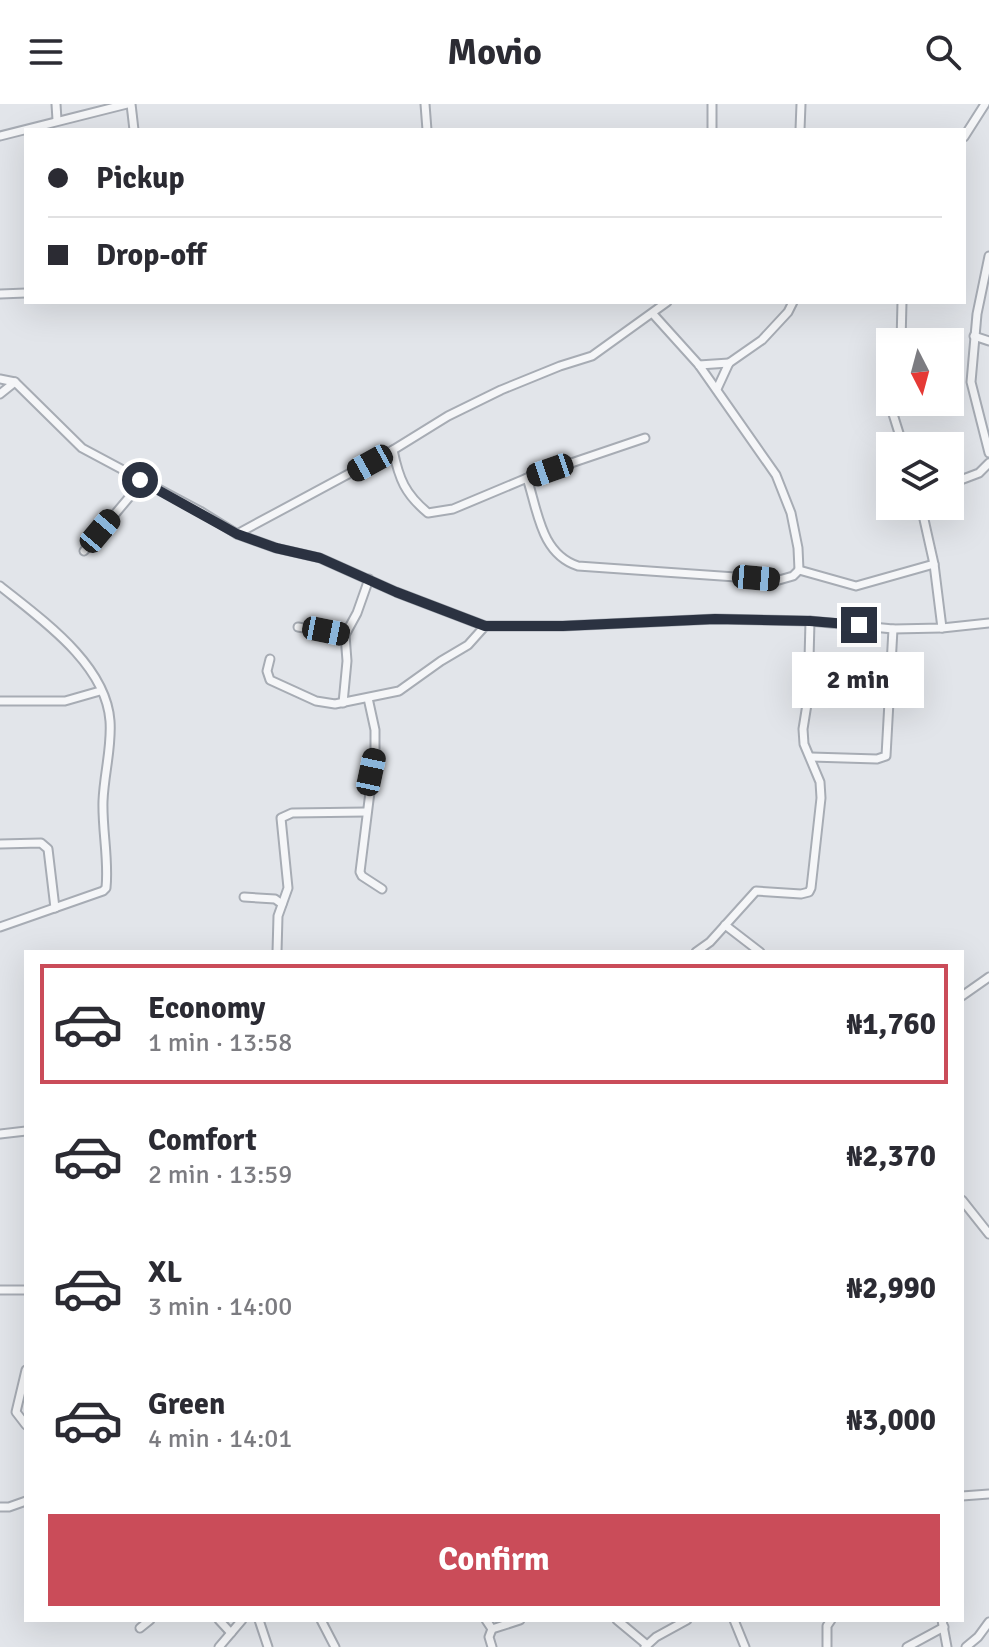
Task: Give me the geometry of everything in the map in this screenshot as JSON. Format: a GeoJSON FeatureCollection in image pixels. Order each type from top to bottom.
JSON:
{"type":"FeatureCollection","features":[{"type":"Feature","properties":{"kind":"street"},"geometry":{"type":"LineString","coordinates":[[56,104],[57,120]]}},
{"type":"Feature","properties":{"kind":"street"},"geometry":{"type":"LineString","coordinates":[[28,128],[129,104],[134,128]]}},
{"type":"Feature","properties":{"kind":"street"},"geometry":{"type":"LineString","coordinates":[[425,104],[427,128]]}},
{"type":"Feature","properties":{"kind":"street"},"geometry":{"type":"LineString","coordinates":[[712,104],[712,128]]}},
{"type":"Feature","properties":{"kind":"street"},"geometry":{"type":"LineString","coordinates":[[800,128],[801,104]]}},
{"type":"Feature","properties":{"kind":"street"},"geometry":{"type":"LineString","coordinates":[[966,134],[985,104]]}},
{"type":"Feature","properties":{"kind":"street"},"geometry":{"type":"LineString","coordinates":[[0,136],[24,129]]}},
{"type":"Feature","properties":{"kind":"street"},"geometry":{"type":"LineString","coordinates":[[989,256],[974,336],[971,382],[989,453]]}},
{"type":"Feature","properties":{"kind":"street"},"geometry":{"type":"LineString","coordinates":[[0,294],[24,293]]}},
{"type":"Feature","properties":{"kind":"street"},"geometry":{"type":"LineString","coordinates":[[237,534],[393,450],[448,416],[501,390],[592,356],[665,304]]}},
{"type":"Feature","properties":{"kind":"street"},"geometry":{"type":"LineString","coordinates":[[717,389],[729,363],[762,340],[792,304]]}},
{"type":"Feature","properties":{"kind":"street"},"geometry":{"type":"LineString","coordinates":[[901,328],[902,304]]}},
{"type":"Feature","properties":{"kind":"street"},"geometry":{"type":"LineString","coordinates":[[653,314],[699,365],[776,475],[791,513],[799,570]]}},
{"type":"Feature","properties":{"kind":"street"},"geometry":{"type":"LineString","coordinates":[[974,336],[989,341]]}},
{"type":"Feature","properties":{"kind":"street"},"geometry":{"type":"LineString","coordinates":[[699,365],[729,363]]}},
{"type":"Feature","properties":{"kind":"street"},"geometry":{"type":"LineString","coordinates":[[0,379],[15,382],[82,448],[237,534],[276,548],[320,558],[396,592],[485,626],[715,619],[810,621],[893,629],[989,623]]}},
{"type":"Feature","properties":{"kind":"street"},"geometry":{"type":"LineString","coordinates":[[0,394],[15,382]]}},
{"type":"Feature","properties":{"kind":"street"},"geometry":{"type":"LineString","coordinates":[[393,450],[398,472],[410,498],[428,513],[453,509],[527,478],[645,438]]}},
{"type":"Feature","properties":{"kind":"street"},"geometry":{"type":"LineString","coordinates":[[964,479],[979,473],[989,463]]}},
{"type":"Feature","properties":{"kind":"street"},"geometry":{"type":"LineString","coordinates":[[979,473],[989,474]]}},
{"type":"Feature","properties":{"kind":"street"},"geometry":{"type":"LineString","coordinates":[[527,478],[541,527],[556,555],[578,566],[779,580],[793,576],[799,570]]}},
{"type":"Feature","properties":{"kind":"street"},"geometry":{"type":"LineString","coordinates":[[84,551],[140,480]]}},
{"type":"Feature","properties":{"kind":"street"},"geometry":{"type":"LineString","coordinates":[[924,520],[934,564],[942,628]]}},
{"type":"Feature","properties":{"kind":"street"},"geometry":{"type":"LineString","coordinates":[[799,570],[856,586],[934,564]]}},
{"type":"Feature","properties":{"kind":"street"},"geometry":{"type":"LineString","coordinates":[[343,703],[347,661],[345,635],[369,579]]}},
{"type":"Feature","properties":{"kind":"street"},"geometry":{"type":"LineString","coordinates":[[0,586],[76,649],[97,680],[108,704],[111,722],[103,819],[106,888],[0,927]]}},
{"type":"Feature","properties":{"kind":"street"},"geometry":{"type":"LineString","coordinates":[[698,950],[756,891],[801,894],[809,892],[811,888],[821,798],[820,782],[804,744],[803,729],[808,698],[810,621]]}},
{"type":"Feature","properties":{"kind":"street"},"geometry":{"type":"LineString","coordinates":[[270,659],[267,671],[270,680],[316,701],[343,703],[399,691],[468,645],[485,626]]}},
{"type":"Feature","properties":{"kind":"street"},"geometry":{"type":"LineString","coordinates":[[298,627],[345,635]]}},
{"type":"Feature","properties":{"kind":"street"},"geometry":{"type":"LineString","coordinates":[[811,757],[877,759],[886,756],[893,629]]}},
{"type":"Feature","properties":{"kind":"street"},"geometry":{"type":"LineString","coordinates":[[0,701],[65,701],[100,691]]}},
{"type":"Feature","properties":{"kind":"street"},"geometry":{"type":"LineString","coordinates":[[368,698],[375,730],[375,752],[360,872],[382,889]]}},
{"type":"Feature","properties":{"kind":"street"},"geometry":{"type":"LineString","coordinates":[[277,950],[278,916],[288,888],[281,818],[292,813],[366,812]]}},
{"type":"Feature","properties":{"kind":"street"},"geometry":{"type":"LineString","coordinates":[[0,844],[41,843],[48,849],[55,908]]}},
{"type":"Feature","properties":{"kind":"street"},"geometry":{"type":"LineString","coordinates":[[244,897],[275,899],[282,904]]}},
{"type":"Feature","properties":{"kind":"street"},"geometry":{"type":"LineString","coordinates":[[725,925],[757,950]]}},
{"type":"Feature","properties":{"kind":"street"},"geometry":{"type":"LineString","coordinates":[[964,995],[989,977]]}},
{"type":"Feature","properties":{"kind":"street"},"geometry":{"type":"LineString","coordinates":[[0,1134],[24,1131]]}},
{"type":"Feature","properties":{"kind":"street"},"geometry":{"type":"LineString","coordinates":[[964,1203],[989,1234]]}},
{"type":"Feature","properties":{"kind":"street"},"geometry":{"type":"LineString","coordinates":[[0,1290],[24,1290]]}},
{"type":"Feature","properties":{"kind":"street"},"geometry":{"type":"LineString","coordinates":[[24,1380],[16,1412],[24,1422]]}},
{"type":"Feature","properties":{"kind":"street"},"geometry":{"type":"LineString","coordinates":[[964,1496],[989,1494]]}},
{"type":"Feature","properties":{"kind":"street"},"geometry":{"type":"LineString","coordinates":[[0,1507],[24,1502]]}},
{"type":"Feature","properties":{"kind":"street"},"geometry":{"type":"LineString","coordinates":[[140,1628],[148,1622]]}},
{"type":"Feature","properties":{"kind":"street"},"geometry":{"type":"LineString","coordinates":[[221,1622],[231,1633]]}},
{"type":"Feature","properties":{"kind":"street"},"geometry":{"type":"LineString","coordinates":[[219,1647],[240,1622]]}},
{"type":"Feature","properties":{"kind":"street"},"geometry":{"type":"LineString","coordinates":[[260,1622],[268,1647]]}},
{"type":"Feature","properties":{"kind":"street"},"geometry":{"type":"LineString","coordinates":[[322,1622],[335,1647]]}},
{"type":"Feature","properties":{"kind":"street"},"geometry":{"type":"LineString","coordinates":[[487,1622],[492,1629]]}},
{"type":"Feature","properties":{"kind":"street"},"geometry":{"type":"LineString","coordinates":[[492,1629],[514,1622]]}},
{"type":"Feature","properties":{"kind":"street"},"geometry":{"type":"LineString","coordinates":[[619,1622],[646,1646],[683,1622]]}},
{"type":"Feature","properties":{"kind":"street"},"geometry":{"type":"LineString","coordinates":[[735,1622],[745,1647]]}},
{"type":"Feature","properties":{"kind":"street"},"geometry":{"type":"LineString","coordinates":[[827,1647],[826,1632],[830,1622]]}},
{"type":"Feature","properties":{"kind":"street"},"geometry":{"type":"LineString","coordinates":[[966,1647],[989,1622]]}},
{"type":"Feature","properties":{"kind":"street"},"geometry":{"type":"LineString","coordinates":[[907,1647],[943,1623],[947,1647]]}},
{"type":"Feature","properties":{"kind":"street"},"geometry":{"type":"LineString","coordinates":[[492,1629],[489,1637],[492,1647]]}},
{"type":"Feature","properties":{"kind":"street"},"geometry":{"type":"LineString","coordinates":[[656,1637],[663,1647]]}},
{"type":"Feature","properties":{"kind":"route"},"geometry":{"type":"LineString","coordinates":[[140,480],[237,534],[276,548],[320,558],[396,592],[485,626],[715,619],[859,625]]}}]}
